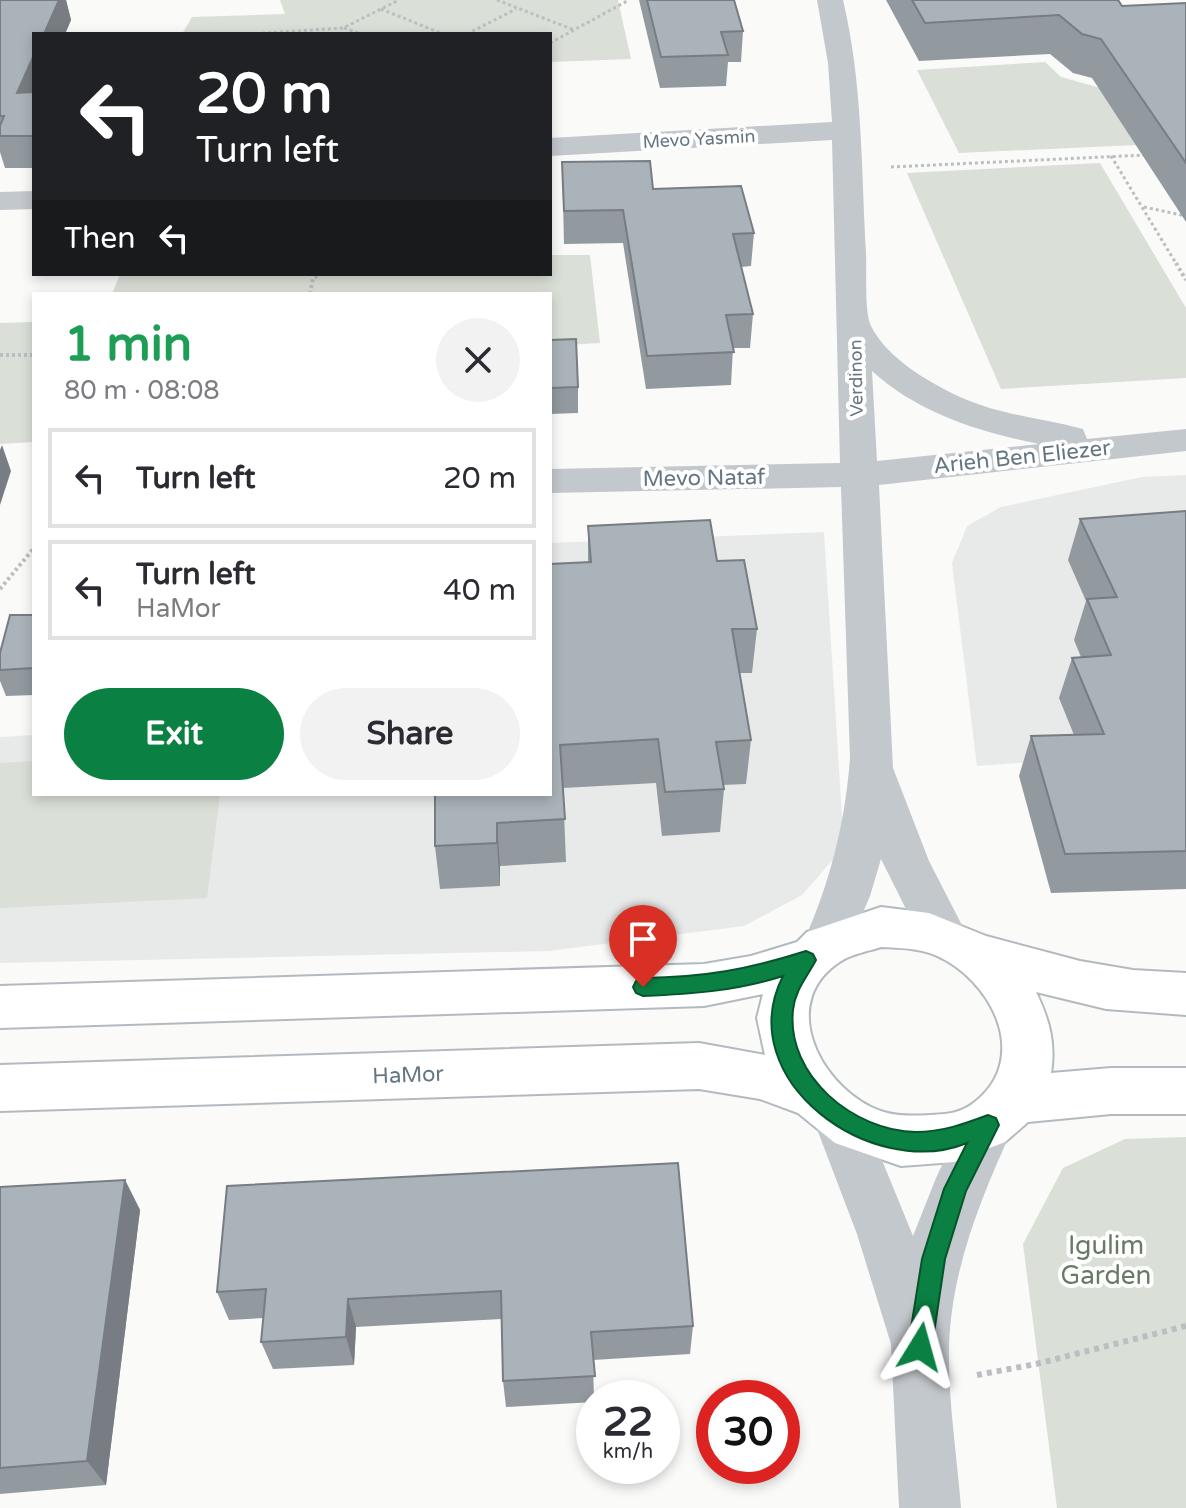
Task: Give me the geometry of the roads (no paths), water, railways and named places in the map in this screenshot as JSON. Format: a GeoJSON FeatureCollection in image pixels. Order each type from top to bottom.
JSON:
{"type":"FeatureCollection","features":[{"type":"Feature","properties":{"kind":"street","name":"Verdinon"},"geometry":{"type":"LineString","coordinates":[[816,952],[859,866],[869,815],[872,758],[846,169],[848,130],[841,43],[830,0]]}},
{"type":"Feature","properties":{"kind":"street","name":"Mevo Yasmin"},"geometry":{"type":"LineString","coordinates":[[552,147],[848,130]]}},
{"type":"Feature","properties":{"kind":"street"},"geometry":{"type":"LineString","coordinates":[[0,201],[32,200]]}},
{"type":"Feature","properties":{"kind":"street"},"geometry":{"type":"LineString","coordinates":[[855,328],[886,366],[911,386],[966,412],[1007,426],[1056,436],[1144,444]]}},
{"type":"Feature","properties":{"kind":"street","name":"Arieh Ben Eliezer"},"geometry":{"type":"LineString","coordinates":[[858,475],[1186,440]]}},
{"type":"Feature","properties":{"kind":"street","name":"Mevo Nataf"},"geometry":{"type":"LineString","coordinates":[[552,481],[858,475]]}},
{"type":"Feature","properties":{"kind":"street","name":"Verdinon"},"geometry":{"type":"LineString","coordinates":[[872,758],[901,854],[919,896],[958,944]]}},
{"type":"Feature","properties":{"kind":"street"},"geometry":{"type":"LineString","coordinates":[[0,1007],[704,985],[751,977],[816,952],[853,932],[881,927],[913,929],[1073,982],[1158,995],[1186,994]]}},
{"type":"Feature","properties":{"kind":"street"},"geometry":{"type":"LineString","coordinates":[[930,1508],[922,1366],[933,1259],[955,1189],[1027,1070],[1030,1038],[1020,1005],[1007,985],[958,944]]}},
{"type":"Feature","properties":{"kind":"street"},"geometry":{"type":"LineString","coordinates":[[816,952],[790,982],[782,1009],[783,1038],[794,1067],[825,1106],[885,1234],[922,1366]]}},
{"type":"Feature","properties":{"kind":"street","name":"HaMor"},"geometry":{"type":"LineString","coordinates":[[0,1088],[699,1066],[760,1076],[825,1106]]}},
{"type":"Feature","properties":{"kind":"street"},"geometry":{"type":"LineString","coordinates":[[825,1106],[875,1135],[915,1142],[954,1138],[1001,1112],[1111,1091],[1186,1091]]}},
{"type":"Feature","properties":{"kind":"park label","name":"Igulim Garden"},"geometry":{"type":"Point","coordinates":[1106,1260]}}]}
